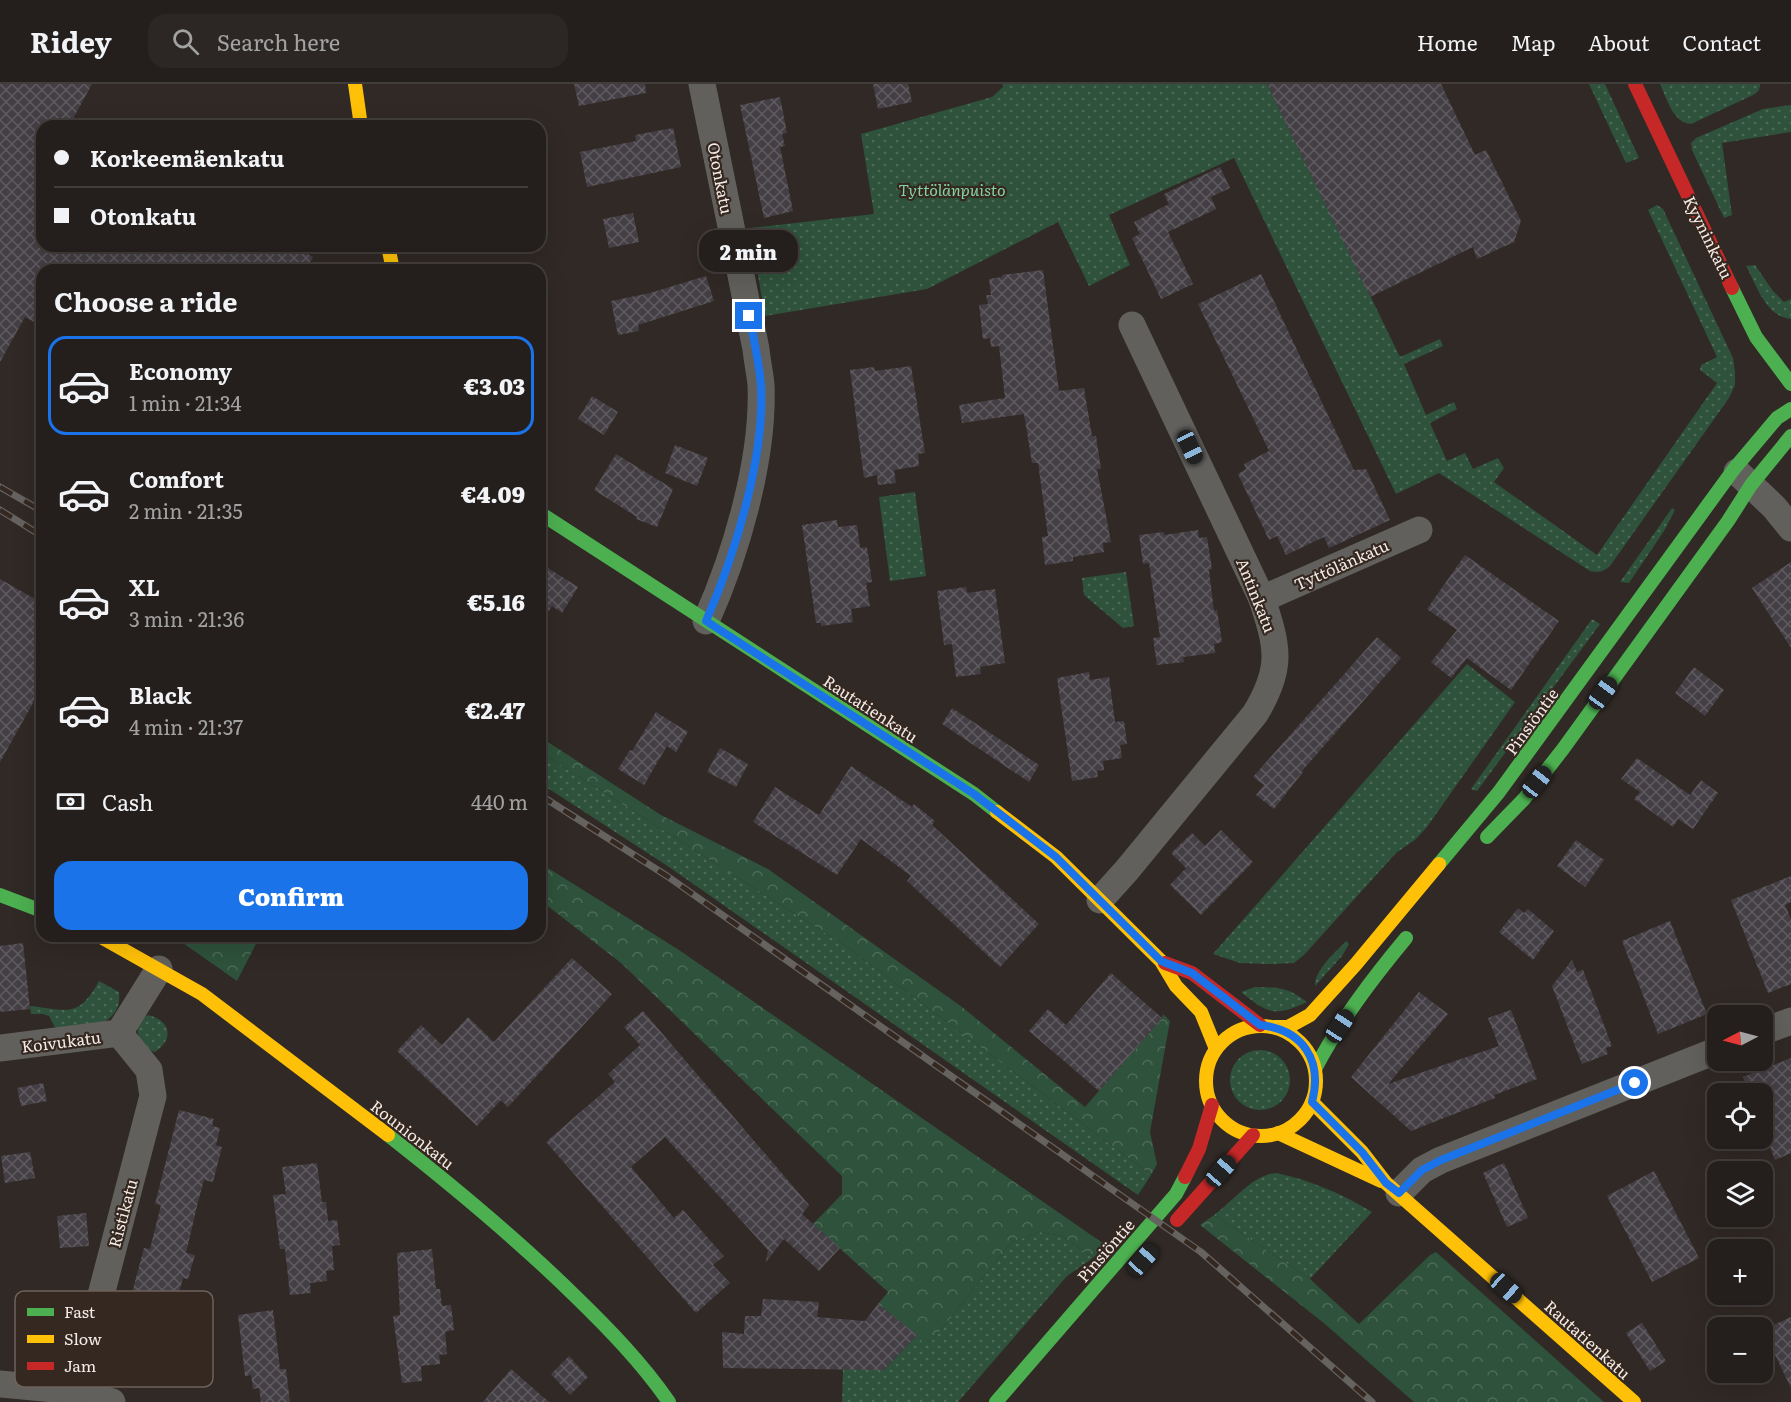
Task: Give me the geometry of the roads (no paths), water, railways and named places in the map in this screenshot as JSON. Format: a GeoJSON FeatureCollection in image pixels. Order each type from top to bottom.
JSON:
{"type":"FeatureCollection","features":[{"type":"Feature","properties":{"kind":"main road"},"geometry":{"type":"LineString","coordinates":[[355,84],[361,120]]}},
{"type":"Feature","properties":{"kind":"main road","name":"Kyyninkatu"},"geometry":{"type":"LineString","coordinates":[[1635,84],[1756,337],[1791,384]]}},
{"type":"Feature","properties":{"kind":"main road","name":"Pinsiöntie"},"geometry":{"type":"LineString","coordinates":[[1268,1026],[1288,1027],[1302,1021],[1319,1007],[1499,792],[1742,477],[1777,418],[1791,409]]}},
{"type":"Feature","properties":{"kind":"main road","name":"Pinsiöntie"},"geometry":{"type":"LineString","coordinates":[[1477,850],[1498,824],[1524,799],[1563,749],[1728,521],[1742,477],[1791,436]]}},
{"type":"Feature","properties":{"kind":"main road","name":"Rautatienkatu"},"geometry":{"type":"LineString","coordinates":[[546,517],[974,794],[1056,857],[1161,961],[1176,986],[1202,1012],[1216,1049]]}},
{"type":"Feature","properties":{"kind":"main road"},"geometry":{"type":"LineString","coordinates":[[0,895],[36,909]]}},
{"type":"Feature","properties":{"kind":"main road"},"geometry":{"type":"LineString","coordinates":[[1315,1070],[1326,1047],[1359,997],[1416,926]]}},
{"type":"Feature","properties":{"kind":"main road","name":"Rounionkatu"},"geometry":{"type":"LineString","coordinates":[[110,942],[202,994],[468,1198],[542,1263],[591,1311],[647,1370],[669,1402]]}},
{"type":"Feature","properties":{"kind":"main road","name":"Rautatienkatu"},"geometry":{"type":"LineString","coordinates":[[1161,961],[1192,973],[1268,1026]]}},
{"type":"Feature","properties":{"kind":"main road"},"geometry":{"type":"LineString","coordinates":[[1268,1026],[1288,1032],[1310,1054],[1315,1070],[1316,1086],[1312,1102],[1304,1115],[1292,1126],[1278,1133],[1253,1135],[1236,1130],[1222,1119],[1207,1091],[1206,1076],[1209,1062],[1216,1049],[1228,1036],[1243,1028],[1268,1026]]}},
{"type":"Feature","properties":{"kind":"main road","name":"Rautatienkatu"},"geometry":{"type":"LineString","coordinates":[[1312,1102],[1362,1152],[1392,1188],[1634,1402]]}},
{"type":"Feature","properties":{"kind":"main road","name":"Pinsiöntie"},"geometry":{"type":"LineString","coordinates":[[996,1402],[1176,1194],[1199,1149],[1212,1104]]}},
{"type":"Feature","properties":{"kind":"main road","name":"Rautatienkatu"},"geometry":{"type":"LineString","coordinates":[[1278,1133],[1392,1188]]}},
{"type":"Feature","properties":{"kind":"main road"},"geometry":{"type":"LineString","coordinates":[[1166,1233],[1253,1135]]}},
{"type":"Feature","properties":{"kind":"street","name":"Otonkatu"},"geometry":{"type":"LineString","coordinates":[[702,84],[754,338],[761,385],[758,451],[743,513],[706,621]]}},
{"type":"Feature","properties":{"kind":"street","name":"Antinkatu"},"geometry":{"type":"LineString","coordinates":[[1100,900],[1255,714],[1265,698],[1275,664],[1276,644],[1262,599],[1132,325]]}},
{"type":"Feature","properties":{"kind":"street"},"geometry":{"type":"LineString","coordinates":[[1742,477],[1774,507],[1791,528]]}},
{"type":"Feature","properties":{"kind":"street","name":"Tyttölänkatu"},"geometry":{"type":"LineString","coordinates":[[1262,599],[1419,530]]}},
{"type":"Feature","properties":{"kind":"street","name":"Koivukatu"},"geometry":{"type":"LineString","coordinates":[[0,1048],[119,1034],[159,969]]}},
{"type":"Feature","properties":{"kind":"street"},"geometry":{"type":"LineString","coordinates":[[1773,1028],[1791,1021]]}},
{"type":"Feature","properties":{"kind":"street","name":"Ristikatu"},"geometry":{"type":"LineString","coordinates":[[102,1291],[153,1096],[149,1070],[119,1034]]}},
{"type":"Feature","properties":{"kind":"street"},"geometry":{"type":"LineString","coordinates":[[1392,1188],[1441,1160],[1707,1054]]}},
{"type":"Feature","properties":{"kind":"street"},"geometry":{"type":"LineString","coordinates":[[0,1383],[15,1386]]}},
{"type":"Feature","properties":{"kind":"street"},"geometry":{"type":"LineString","coordinates":[[23,1387],[112,1402]]}},
{"type":"Feature","properties":{"kind":"railway"},"geometry":{"type":"LineString","coordinates":[[0,487],[36,508]]}},
{"type":"Feature","properties":{"kind":"railway"},"geometry":{"type":"LineString","coordinates":[[0,510],[36,532]]}},
{"type":"Feature","properties":{"kind":"railway"},"geometry":{"type":"LineString","coordinates":[[546,799],[667,876],[1201,1252],[1372,1402]]}},
{"type":"Feature","properties":{"kind":"park label","name":"Tyttölänpuisto"},"geometry":{"type":"Point","coordinates":[952,189]}}]}
